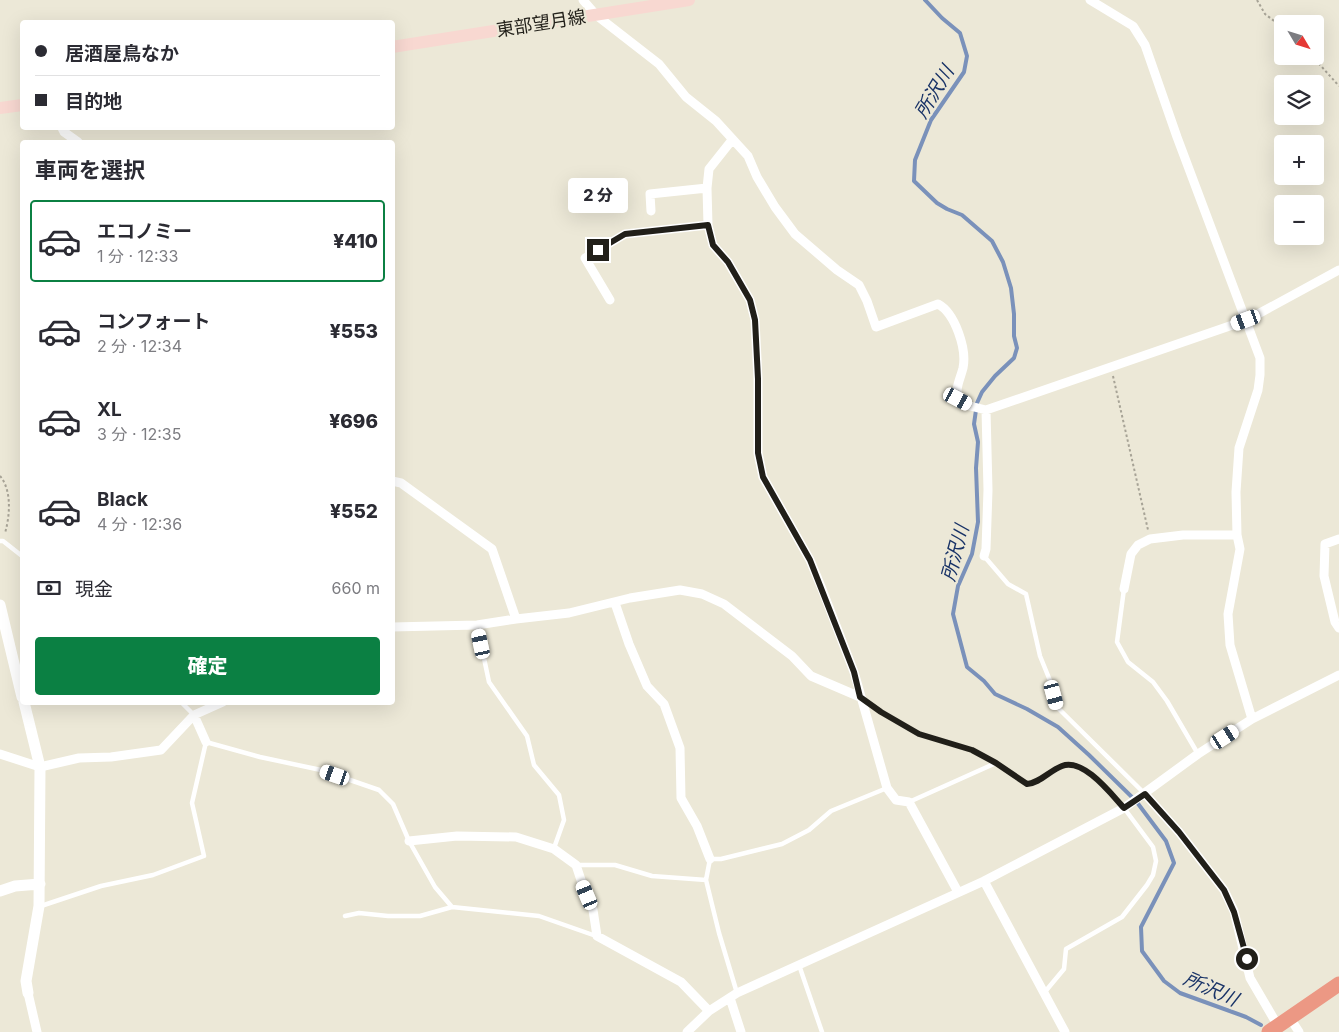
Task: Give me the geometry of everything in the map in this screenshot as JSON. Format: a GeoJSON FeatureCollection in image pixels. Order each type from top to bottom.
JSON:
{"type":"FeatureCollection","features":[{"type":"Feature","properties":{"kind":"highway"},"geometry":{"type":"LineString","coordinates":[[1279,1025],[1339,984]]}},
{"type":"Feature","properties":{"kind":"main road","name":"東部望月線"},"geometry":{"type":"LineString","coordinates":[[395,47],[689,0]]}},
{"type":"Feature","properties":{"kind":"main road"},"geometry":{"type":"LineString","coordinates":[[0,108],[20,105]]}},
{"type":"Feature","properties":{"kind":"street"},"geometry":{"type":"LineString","coordinates":[[583,0],[596,14],[659,64],[686,97],[716,121],[748,156],[757,177],[775,207],[795,234],[837,270],[859,285],[876,327],[938,304],[942,306],[954,320],[961,337],[964,366],[956,389],[958,399],[970,406],[986,410],[1246,320],[1339,270]]}},
{"type":"Feature","properties":{"kind":"street"},"geometry":{"type":"LineString","coordinates":[[1090,0],[1133,26],[1145,45],[1177,137],[1260,358],[1258,390],[1239,448],[1236,492],[1237,535],[1240,549],[1228,614],[1230,645],[1252,719]]}},
{"type":"Feature","properties":{"kind":"street"},"geometry":{"type":"LineString","coordinates":[[63,130],[75,140]]}},
{"type":"Feature","properties":{"kind":"street"},"geometry":{"type":"LineString","coordinates":[[732,140],[709,169],[707,188],[708,225],[713,245],[728,262],[750,300],[755,320],[758,379],[758,453],[763,477],[810,560],[854,672],[887,788],[896,800],[909,802],[958,892]]}},
{"type":"Feature","properties":{"kind":"street"},"geometry":{"type":"LineString","coordinates":[[651,211],[650,194],[707,188]]}},
{"type":"Feature","properties":{"kind":"street"},"geometry":{"type":"LineString","coordinates":[[610,300],[585,258],[625,234],[708,225]]}},
{"type":"Feature","properties":{"kind":"street"},"geometry":{"type":"LineString","coordinates":[[984,556],[986,549],[988,490],[986,410]]}},
{"type":"Feature","properties":{"kind":"street"},"geometry":{"type":"LineString","coordinates":[[395,481],[401,483],[492,550],[516,619]]}},
{"type":"Feature","properties":{"kind":"street"},"geometry":{"type":"LineString","coordinates":[[1124,590],[1131,554],[1138,544],[1150,539],[1183,536],[1237,535]]}},
{"type":"Feature","properties":{"kind":"street"},"geometry":{"type":"LineString","coordinates":[[1339,539],[1325,544],[1324,576],[1335,622],[1339,628]]}},
{"type":"Feature","properties":{"kind":"street"},"geometry":{"type":"LineString","coordinates":[[395,626],[477,625],[569,613],[630,598],[680,590],[702,594],[724,604],[792,656],[811,676],[860,697]]}},
{"type":"Feature","properties":{"kind":"street"},"geometry":{"type":"LineString","coordinates":[[615,603],[629,644],[647,686],[664,704],[680,748],[681,798],[697,826],[710,859]]}},
{"type":"Feature","properties":{"kind":"street"},"geometry":{"type":"LineString","coordinates":[[0,605],[20,689]]}},
{"type":"Feature","properties":{"kind":"street"},"geometry":{"type":"LineString","coordinates":[[687,1032],[709,1011],[734,995],[984,880],[1124,808],[1198,754],[1252,719],[1339,675]]}},
{"type":"Feature","properties":{"kind":"street"},"geometry":{"type":"LineString","coordinates":[[25,705],[40,767],[39,906],[26,981],[37,1032]]}},
{"type":"Feature","properties":{"kind":"street"},"geometry":{"type":"LineString","coordinates":[[0,754],[40,767],[79,758],[111,757],[161,750],[194,715],[216,705]]}},
{"type":"Feature","properties":{"kind":"street"},"geometry":{"type":"LineString","coordinates":[[194,715],[206,742]]}},
{"type":"Feature","properties":{"kind":"street"},"geometry":{"type":"LineString","coordinates":[[1145,794],[1179,832],[1224,890],[1234,912],[1250,978],[1279,1025],[1299,1032]]}},
{"type":"Feature","properties":{"kind":"street"},"geometry":{"type":"LineString","coordinates":[[409,841],[457,836],[516,837],[554,849],[576,865],[593,910],[597,936],[680,982],[709,1011]]}},
{"type":"Feature","properties":{"kind":"street"},"geometry":{"type":"LineString","coordinates":[[984,880],[1065,1032]]}},
{"type":"Feature","properties":{"kind":"street"},"geometry":{"type":"LineString","coordinates":[[0,891],[15,886],[40,884]]}},
{"type":"Feature","properties":{"kind":"street"},"geometry":{"type":"LineString","coordinates":[[734,995],[741,1032]]}},
{"type":"Feature","properties":{"kind":"lane"},"geometry":{"type":"LineString","coordinates":[[2,541],[20,554]]}},
{"type":"Feature","properties":{"kind":"lane"},"geometry":{"type":"LineString","coordinates":[[984,556],[1008,584],[1026,594],[1040,656],[1051,682],[1058,708],[1145,794]]}},
{"type":"Feature","properties":{"kind":"lane"},"geometry":{"type":"LineString","coordinates":[[1124,590],[1117,642],[1128,662],[1153,682],[1167,701],[1198,754]]}},
{"type":"Feature","properties":{"kind":"lane"},"geometry":{"type":"LineString","coordinates":[[477,625],[489,682],[528,736],[534,765],[559,795],[564,820],[554,849]]}},
{"type":"Feature","properties":{"kind":"lane"},"geometry":{"type":"LineString","coordinates":[[860,697],[881,712],[919,734],[972,750],[996,763],[1027,784],[1034,783],[1062,766],[1075,765],[1091,774],[1124,808],[1153,847],[1156,861],[1153,875],[1147,886],[1122,917],[1066,949],[1064,969],[1044,993]]}},
{"type":"Feature","properties":{"kind":"lane"},"geometry":{"type":"LineString","coordinates":[[184,705],[194,715]]}},
{"type":"Feature","properties":{"kind":"lane"},"geometry":{"type":"LineString","coordinates":[[39,906],[102,886],[153,875],[204,856],[192,803],[206,742],[260,757],[320,770],[379,790],[393,804],[409,841],[435,887],[452,906]]}},
{"type":"Feature","properties":{"kind":"lane"},"geometry":{"type":"LineString","coordinates":[[909,802],[996,763]]}},
{"type":"Feature","properties":{"kind":"lane"},"geometry":{"type":"LineString","coordinates":[[734,995],[706,880],[710,859],[721,860],[782,844],[810,830],[831,811],[887,788]]}},
{"type":"Feature","properties":{"kind":"lane"},"geometry":{"type":"LineString","coordinates":[[576,865],[615,865],[652,876],[706,880]]}},
{"type":"Feature","properties":{"kind":"lane"},"geometry":{"type":"LineString","coordinates":[[345,916],[359,912],[388,916],[420,916],[452,906],[539,916],[597,936]]}},
{"type":"Feature","properties":{"kind":"lane"},"geometry":{"type":"LineString","coordinates":[[799,965],[822,1032]]}},
{"type":"Feature","properties":{"kind":"path"},"geometry":{"type":"LineString","coordinates":[[1256,0],[1265,14],[1274,21]]}},
{"type":"Feature","properties":{"kind":"path"},"geometry":{"type":"LineString","coordinates":[[1320,65],[1339,86]]}},
{"type":"Feature","properties":{"kind":"path"},"geometry":{"type":"LineString","coordinates":[[1111,368],[1150,539]]}},
{"type":"Feature","properties":{"kind":"path"},"geometry":{"type":"LineString","coordinates":[[0,476],[4,480],[8,499],[9,519],[2,541]]}},
{"type":"Feature","properties":{"kind":"waterway","name":"所沢川"},"geometry":{"type":"LineString","coordinates":[[925,0],[960,33],[967,56],[964,72],[931,120],[915,160],[914,181],[937,203],[962,215],[992,241],[1003,262],[1011,288],[1014,336],[1017,348],[1014,358],[995,376],[982,392],[977,403],[974,424],[978,442],[976,468],[978,522],[972,554],[958,586],[953,614],[967,667],[984,681],[995,694],[1027,709],[1058,727],[1136,801],[1166,841],[1174,863],[1141,927],[1142,951],[1164,981],[1180,993],[1246,1017],[1261,1025]]}},
{"type":"Feature","properties":{"kind":"route"},"geometry":{"type":"LineString","coordinates":[[598,250],[625,234],[708,225],[713,245],[728,262],[750,300],[755,320],[758,379],[758,453],[763,477],[810,560],[854,672],[860,697],[881,712],[919,734],[972,750],[996,763],[1027,784],[1034,783],[1062,766],[1075,765],[1091,774],[1124,808],[1145,794],[1179,832],[1224,890],[1234,912],[1247,959]]}}]}
